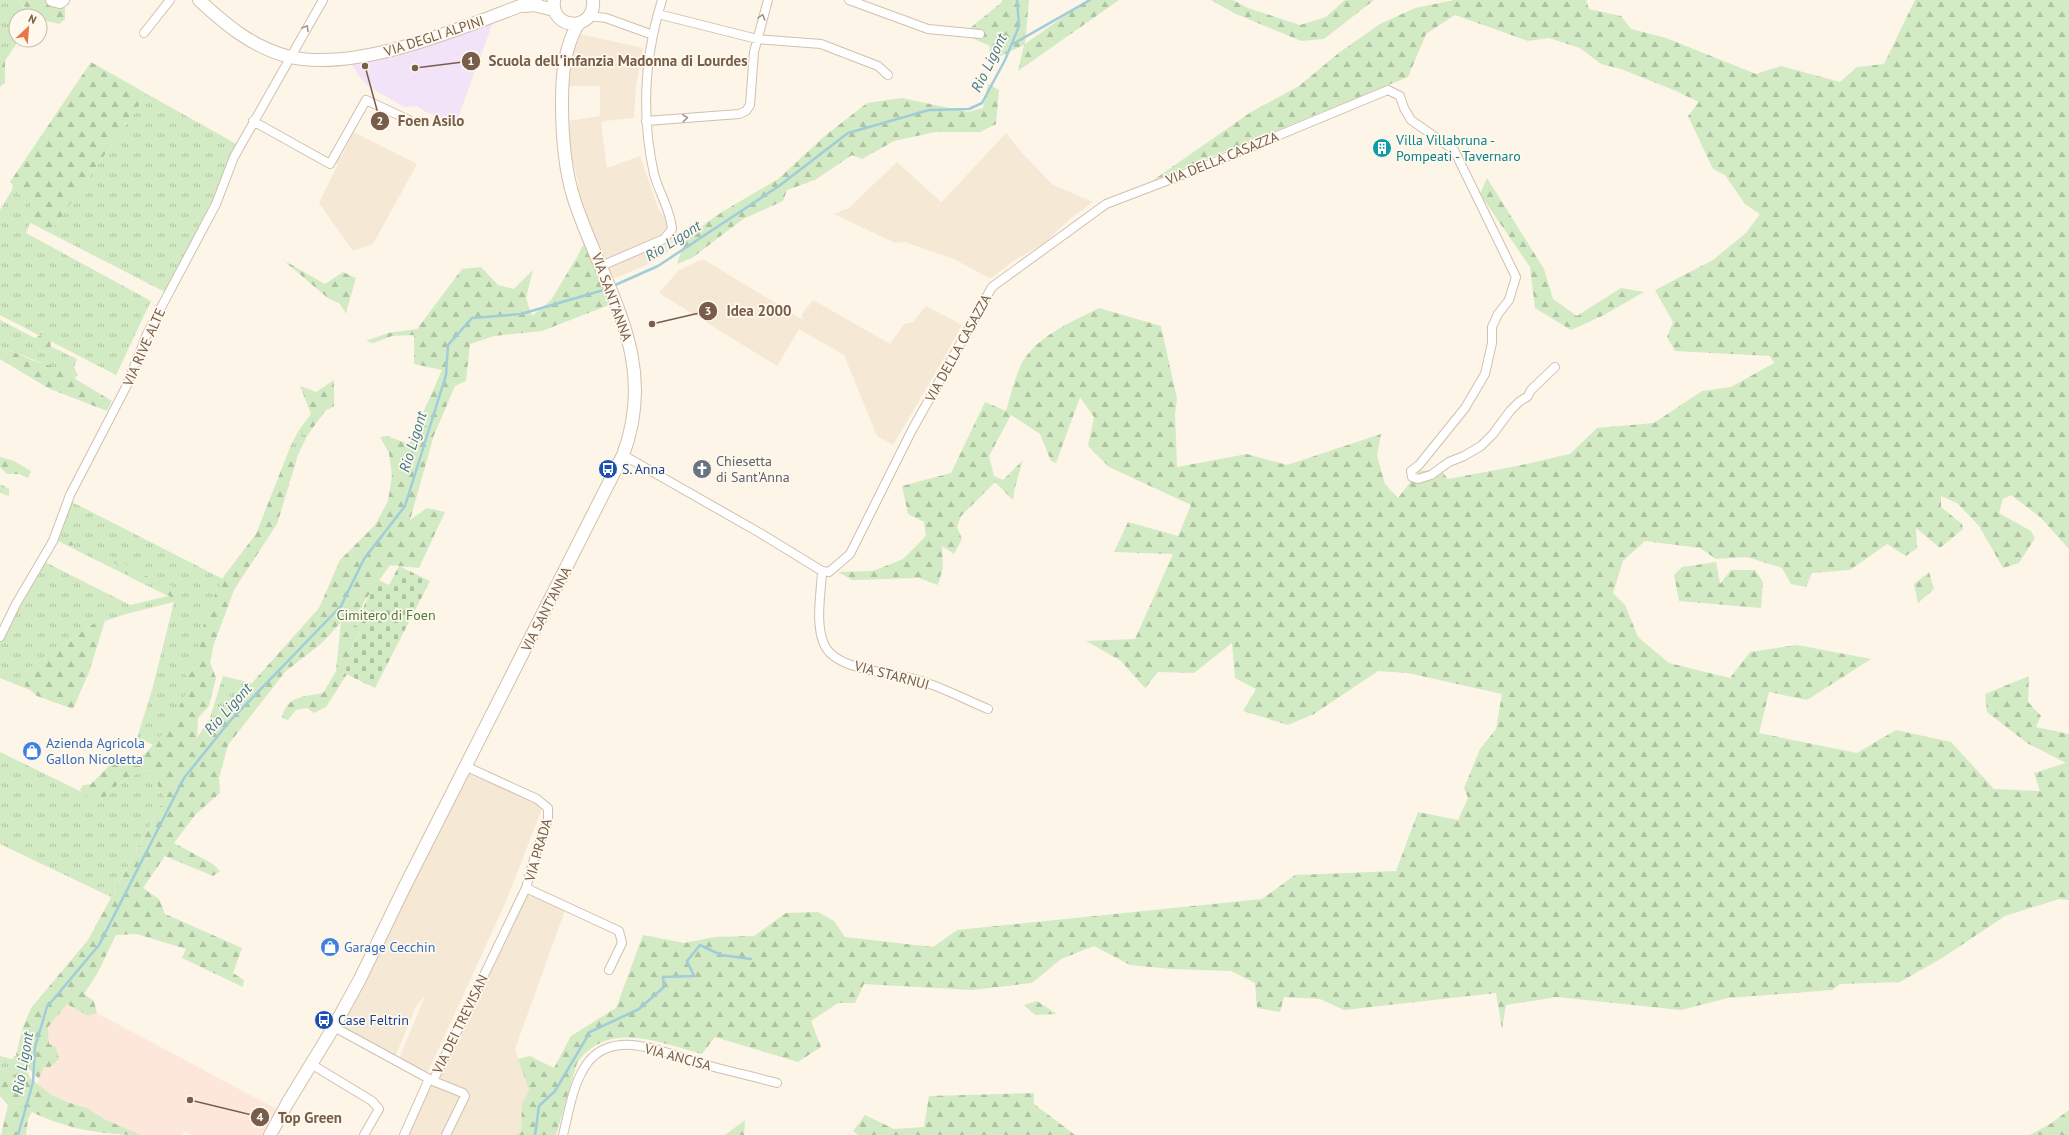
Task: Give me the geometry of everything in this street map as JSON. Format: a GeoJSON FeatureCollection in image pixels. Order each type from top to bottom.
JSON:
{"type":"FeatureCollection","features":[{"type":"Feature","properties":{"kind":"main road"},"geometry":{"type":"LineString","coordinates":[[52,0],[60,2],[63,0]]}},
{"type":"Feature","properties":{"kind":"main road","name":"VIA DEGLI ALPINI"},"geometry":{"type":"LineString","coordinates":[[199,0],[231,28],[266,49],[289,57],[310,60],[340,60],[383,53],[513,6],[536,0]]}},
{"type":"Feature","properties":{"kind":"main road"},"geometry":{"type":"LineString","coordinates":[[554,5],[562,21],[578,24],[592,7]]}},
{"type":"Feature","properties":{"kind":"main road","name":"VIA DEGLI ALPINI"},"geometry":{"type":"LineString","coordinates":[[513,6],[554,5]]}},
{"type":"Feature","properties":{"kind":"main road","name":"VIA SANT'ANNA"},"geometry":{"type":"LineString","coordinates":[[270,1135],[288,1102],[334,1027],[360,979],[465,766],[623,455],[635,415],[633,358],[614,297],[574,198],[565,154],[562,90],[567,47],[562,21]]}},
{"type":"Feature","properties":{"kind":"main road","name":"VIA SANT'ANNA"},"geometry":{"type":"LineString","coordinates":[[567,47],[578,24]]}},
{"type":"Feature","properties":{"kind":"street"},"geometry":{"type":"LineString","coordinates":[[144,33],[170,0]]}},
{"type":"Feature","properties":{"kind":"street","name":"VIA RIVE ALTE"},"geometry":{"type":"LineString","coordinates":[[0,637],[16,604],[53,541],[70,495],[126,387],[147,334],[216,204],[234,157],[322,0]]}},
{"type":"Feature","properties":{"kind":"street"},"geometry":{"type":"LineString","coordinates":[[601,266],[667,237],[672,230],[655,178],[646,121],[647,64],[662,0]]}},
{"type":"Feature","properties":{"kind":"street"},"geometry":{"type":"LineString","coordinates":[[646,121],[739,114],[746,110],[750,104],[757,39],[768,0]]}},
{"type":"Feature","properties":{"kind":"street"},"geometry":{"type":"LineString","coordinates":[[849,0],[928,29],[980,34]]}},
{"type":"Feature","properties":{"kind":"street"},"geometry":{"type":"LineString","coordinates":[[592,7],[606,18],[653,35]]}},
{"type":"Feature","properties":{"kind":"street"},"geometry":{"type":"LineString","coordinates":[[592,7],[606,18]]}},
{"type":"Feature","properties":{"kind":"street"},"geometry":{"type":"LineString","coordinates":[[658,14],[757,39],[821,44],[878,66],[888,75]]}},
{"type":"Feature","properties":{"kind":"street","name":"VIA DELLA CASAZZA"},"geometry":{"type":"LineString","coordinates":[[822,571],[829,572],[850,554],[912,430],[992,287],[1106,204],[1195,170],[1388,90],[1400,96],[1411,120],[1454,150],[1516,278],[1509,300],[1498,314],[1492,327],[1492,343],[1485,374],[1465,408],[1419,465],[1412,471],[1412,477],[1418,479],[1431,474],[1449,462],[1464,456],[1481,446],[1493,434],[1510,411],[1528,396],[1531,390],[1555,367]]}},
{"type":"Feature","properties":{"kind":"street"},"geometry":{"type":"LineString","coordinates":[[253,121],[330,164],[366,100],[409,120]]}},
{"type":"Feature","properties":{"kind":"street"},"geometry":{"type":"LineString","coordinates":[[623,455],[760,533],[822,571]]}},
{"type":"Feature","properties":{"kind":"street","name":"VIA STARNUI"},"geometry":{"type":"LineString","coordinates":[[822,571],[820,627],[824,645],[835,657],[858,668],[916,679],[988,709]]}},
{"type":"Feature","properties":{"kind":"street","name":"VIA PRADA"},"geometry":{"type":"LineString","coordinates":[[465,766],[537,800],[548,808],[548,819],[526,888],[619,931],[622,942],[609,970]]}},
{"type":"Feature","properties":{"kind":"street","name":"VIA DEI TREVISAN"},"geometry":{"type":"LineString","coordinates":[[334,1027],[431,1080],[526,888]]}},
{"type":"Feature","properties":{"kind":"street","name":"VIA ANCISA"},"geometry":{"type":"LineString","coordinates":[[563,1135],[577,1083],[590,1061],[606,1048],[626,1045],[654,1048],[700,1063],[777,1082]]}},
{"type":"Feature","properties":{"kind":"street"},"geometry":{"type":"LineString","coordinates":[[311,1064],[372,1101],[379,1109],[364,1135]]}},
{"type":"Feature","properties":{"kind":"street"},"geometry":{"type":"LineString","coordinates":[[404,1135],[431,1080],[463,1093],[464,1096],[446,1135]]}},
{"type":"Feature","properties":{"kind":"shaded area"},"geometry":{"type":"Polygon","coordinates":[[[493,22],[456,123],[426,112],[417,106],[404,107],[368,86],[358,75],[350,61],[493,22]]]}},
{"type":"Feature","properties":{"kind":"shaded area"},"geometry":{"type":"Polygon","coordinates":[[[579,34],[643,48],[636,85],[634,118],[604,121],[601,123],[607,168],[640,156],[658,208],[682,242],[649,264],[615,278],[609,274],[578,194],[578,181],[571,156],[568,121],[600,116],[600,86],[569,86],[573,57],[577,41],[579,41],[579,34]]]}},
{"type":"Feature","properties":{"kind":"shaded area"},"geometry":{"type":"Polygon","coordinates":[[[353,132],[417,164],[373,244],[353,251],[319,203],[338,164],[333,162],[337,154],[342,156],[353,132]]]}},
{"type":"Feature","properties":{"kind":"shaded area"},"geometry":{"type":"Polygon","coordinates":[[[1006,133],[1022,153],[1053,185],[1093,202],[1070,219],[1043,244],[1013,261],[993,277],[989,278],[956,260],[905,242],[895,243],[834,214],[849,208],[897,162],[941,202],[926,219],[1006,133]]]}},
{"type":"Feature","properties":{"kind":"shaded area"},"geometry":{"type":"Polygon","coordinates":[[[703,259],[803,320],[802,314],[813,300],[890,344],[904,324],[913,322],[926,306],[962,325],[893,445],[877,436],[844,355],[799,329],[777,366],[659,293],[679,270],[703,259]]]}},
{"type":"Feature","properties":{"kind":"shaded area"},"geometry":{"type":"Polygon","coordinates":[[[466,768],[533,800],[542,809],[504,906],[428,1072],[399,1059],[425,996],[417,1004],[395,1057],[344,1030],[339,1025],[466,768]]]}},
{"type":"Feature","properties":{"kind":"shaded area"},"geometry":{"type":"Polygon","coordinates":[[[530,886],[552,896],[565,910],[515,1049],[529,1090],[522,1103],[521,1132],[515,1135],[408,1135],[429,1083],[530,886]]]}},
{"type":"Feature","properties":{"kind":"shaded area"},"geometry":{"type":"Polygon","coordinates":[[[67,1004],[88,1016],[97,1013],[282,1112],[270,1135],[192,1135],[184,1131],[182,1135],[141,1135],[104,1119],[87,1108],[70,1103],[52,1095],[38,1084],[49,1044],[48,1027],[67,1004]]]}},
{"type":"Feature","properties":{"kind":"green space"},"geometry":{"type":"Polygon","coordinates":[[[0,0],[18,0],[26,8],[8,8],[8,48],[14,48],[0,68],[0,0]]]}},
{"type":"Feature","properties":{"kind":"green space"},"geometry":{"type":"Polygon","coordinates":[[[18,0],[60,0],[65,8],[65,19],[59,24],[48,21],[48,8],[26,8],[18,0]]]}},
{"type":"Feature","properties":{"kind":"green space"},"geometry":{"type":"Polygon","coordinates":[[[1002,0],[1029,0],[1025,44],[1087,0],[1119,0],[1018,71],[1024,45],[988,62],[990,46],[963,34],[1002,2],[1002,0]]]}},
{"type":"Feature","properties":{"kind":"green space"},"geometry":{"type":"Polygon","coordinates":[[[1211,0],[1233,0],[1248,8],[1300,25],[1326,17],[1345,0],[1374,0],[1324,39],[1301,41],[1236,14],[1211,0]]]}},
{"type":"Feature","properties":{"kind":"green space"},"geometry":{"type":"Polygon","coordinates":[[[1454,0],[1586,0],[1589,9],[1621,16],[1631,29],[1666,38],[1756,74],[1781,66],[1840,82],[1857,67],[1884,64],[1915,0],[2069,0],[2069,549],[2040,517],[2011,495],[2003,499],[1999,513],[2031,531],[2035,538],[2019,563],[2003,568],[1979,526],[1957,503],[1941,496],[1941,507],[1962,524],[1963,529],[1940,548],[1916,528],[1917,548],[1906,556],[1887,544],[1850,570],[1812,573],[1806,587],[1791,584],[1782,568],[1747,557],[1716,559],[1700,548],[1645,541],[1623,561],[1613,593],[1625,605],[1638,637],[1669,663],[1730,678],[1750,652],[1797,645],[1871,659],[1807,700],[1769,692],[1759,733],[1857,753],[1896,730],[1951,742],[1994,789],[2040,791],[2034,773],[2066,763],[2027,743],[1987,712],[1985,694],[2029,676],[2028,702],[2041,716],[2036,727],[2069,734],[2069,900],[2059,899],[2005,916],[1942,958],[1900,982],[1840,984],[1832,990],[1728,998],[1681,1010],[1557,997],[1506,1005],[1502,1029],[1496,993],[1344,1010],[1320,999],[1284,997],[1280,1012],[1257,1008],[1255,983],[1231,971],[1172,969],[1130,965],[1094,946],[1061,959],[1032,983],[972,990],[864,984],[855,1003],[838,1003],[811,1021],[821,1047],[798,1062],[715,1037],[702,1054],[652,1040],[619,1038],[604,1041],[590,1050],[577,1063],[556,1135],[515,1135],[521,1132],[522,1103],[529,1090],[518,1059],[530,1056],[554,1068],[571,1036],[616,1008],[643,935],[684,943],[714,937],[754,936],[786,913],[818,912],[834,921],[845,937],[933,947],[957,930],[1262,899],[1295,875],[1396,871],[1418,812],[1458,820],[1468,798],[1464,788],[1480,749],[1496,729],[1502,694],[1408,673],[1378,671],[1314,714],[1288,725],[1243,711],[1256,689],[1235,678],[1232,643],[1194,673],[1158,672],[1145,688],[1121,661],[1086,641],[1135,639],[1173,554],[1114,552],[1128,522],[1178,536],[1191,505],[1109,467],[1088,446],[1094,417],[1080,397],[1056,463],[1051,461],[1040,434],[1011,415],[989,456],[994,476],[1003,480],[1023,460],[1015,487],[1013,500],[995,482],[961,516],[957,527],[962,539],[954,554],[942,546],[943,568],[938,585],[919,578],[852,580],[838,572],[873,571],[903,559],[926,536],[924,522],[908,514],[902,486],[951,473],[985,402],[1006,411],[1019,369],[1032,349],[1049,335],[1099,308],[1161,326],[1177,399],[1175,414],[1177,467],[1247,454],[1287,465],[1381,434],[1377,456],[1385,484],[1398,498],[1419,471],[1440,469],[1448,479],[1570,454],[1597,428],[1654,423],[1702,391],[1731,387],[1774,363],[1770,356],[1675,351],[1667,337],[1673,322],[1655,290],[1713,260],[1746,233],[1760,214],[1745,204],[1725,175],[1713,169],[1688,116],[1699,102],[1621,69],[1601,64],[1580,48],[1549,38],[1528,41],[1455,15],[1426,34],[1408,77],[1152,181],[1251,112],[1299,86],[1340,52],[1380,24],[1415,8],[1454,0]]]}},
{"type":"Feature","properties":{"kind":"green space"},"geometry":{"type":"Polygon","coordinates":[[[0,51],[5,55],[5,82],[0,87],[0,51]]]}},
{"type":"Feature","properties":{"kind":"green space"},"geometry":{"type":"Polygon","coordinates":[[[91,62],[147,94],[50,233],[23,219],[33,202],[12,190],[13,185],[10,182],[91,62]]]}},
{"type":"Feature","properties":{"kind":"green space"},"geometry":{"type":"Polygon","coordinates":[[[988,84],[999,90],[996,124],[980,132],[935,132],[894,141],[862,159],[852,155],[815,180],[787,190],[783,201],[743,219],[692,258],[677,264],[686,237],[722,212],[778,179],[826,135],[867,103],[902,98],[968,112],[983,108],[988,84]]]}},
{"type":"Feature","properties":{"kind":"green space"},"geometry":{"type":"Polygon","coordinates":[[[147,94],[240,146],[216,204],[169,294],[50,233],[147,94]]]}},
{"type":"Feature","properties":{"kind":"green space"},"geometry":{"type":"Polygon","coordinates":[[[1487,178],[1544,269],[1553,299],[1577,316],[1621,288],[1644,292],[1604,315],[1571,330],[1535,308],[1530,267],[1480,194],[1487,178]]]}},
{"type":"Feature","properties":{"kind":"green space"},"geometry":{"type":"Polygon","coordinates":[[[12,190],[33,202],[23,219],[30,223],[26,233],[151,301],[116,375],[0,315],[0,210],[12,190]]]}},
{"type":"Feature","properties":{"kind":"green space"},"geometry":{"type":"Polygon","coordinates":[[[584,243],[609,305],[542,331],[494,336],[470,344],[466,381],[455,386],[434,435],[410,520],[427,508],[445,512],[419,568],[390,565],[364,602],[355,625],[361,629],[350,651],[354,653],[345,673],[347,674],[326,707],[314,713],[307,708],[296,710],[288,720],[282,718],[287,705],[291,701],[302,697],[323,693],[336,671],[341,622],[323,642],[285,672],[228,745],[219,778],[220,793],[196,814],[174,843],[213,864],[220,871],[213,876],[165,856],[143,888],[159,899],[165,914],[242,948],[233,973],[244,980],[243,987],[182,958],[186,949],[137,934],[116,935],[97,974],[84,994],[94,1001],[97,1013],[88,1016],[67,1004],[48,1027],[49,1044],[56,1047],[59,1059],[50,1067],[44,1067],[39,1079],[25,1065],[25,1059],[16,1055],[23,1027],[31,1008],[88,940],[165,798],[158,786],[156,771],[143,770],[118,784],[104,798],[88,797],[80,790],[83,785],[91,784],[110,765],[118,762],[131,761],[145,754],[168,727],[192,683],[180,669],[194,666],[207,611],[224,576],[256,534],[291,445],[298,455],[277,524],[234,590],[214,644],[210,662],[216,678],[209,706],[198,718],[197,738],[210,718],[227,711],[319,608],[340,560],[375,525],[388,501],[392,476],[389,453],[380,437],[387,436],[409,444],[442,370],[414,364],[414,335],[392,336],[373,343],[366,341],[388,333],[417,329],[462,269],[481,267],[498,285],[514,289],[533,270],[526,298],[532,316],[551,300],[584,243]]]}},
{"type":"Feature","properties":{"kind":"green space"},"geometry":{"type":"Polygon","coordinates":[[[283,260],[325,284],[343,272],[356,278],[346,313],[339,303],[329,299],[283,260]]]}},
{"type":"Feature","properties":{"kind":"green space"},"geometry":{"type":"Polygon","coordinates":[[[0,320],[35,338],[39,352],[50,351],[50,346],[77,359],[74,367],[78,375],[74,379],[47,365],[0,346],[0,320]]]}},
{"type":"Feature","properties":{"kind":"green space"},"geometry":{"type":"Polygon","coordinates":[[[43,334],[51,341],[50,351],[39,352],[35,338],[43,334]]]}},
{"type":"Feature","properties":{"kind":"green space"},"geometry":{"type":"Polygon","coordinates":[[[0,346],[32,360],[57,368],[112,401],[107,411],[48,388],[0,359],[0,346]]]}},
{"type":"Feature","properties":{"kind":"green space"},"geometry":{"type":"Polygon","coordinates":[[[334,380],[334,406],[325,411],[307,436],[299,430],[311,414],[300,386],[316,392],[334,380]]]}},
{"type":"Feature","properties":{"kind":"green space"},"geometry":{"type":"Polygon","coordinates":[[[299,430],[307,436],[298,455],[291,445],[299,430]]]}},
{"type":"Feature","properties":{"kind":"green space"},"geometry":{"type":"Polygon","coordinates":[[[0,457],[14,461],[31,471],[28,478],[19,474],[7,474],[0,467],[0,457]]]}},
{"type":"Feature","properties":{"kind":"green space"},"geometry":{"type":"Polygon","coordinates":[[[0,484],[9,489],[9,496],[0,493],[0,484]]]}},
{"type":"Feature","properties":{"kind":"green space"},"geometry":{"type":"Polygon","coordinates":[[[68,500],[223,579],[207,611],[192,683],[168,727],[154,745],[137,738],[152,690],[174,602],[105,621],[102,618],[30,667],[22,683],[30,690],[0,678],[0,637],[41,560],[130,605],[168,596],[54,539],[68,500]]]}},
{"type":"Feature","properties":{"kind":"green space"},"geometry":{"type":"Polygon","coordinates":[[[70,536],[75,541],[70,546],[65,541],[70,536]]]}},
{"type":"Feature","properties":{"kind":"green space"},"geometry":{"type":"Polygon","coordinates":[[[109,555],[159,583],[152,584],[137,581],[118,567],[109,555]]]}},
{"type":"Feature","properties":{"kind":"green space"},"geometry":{"type":"Polygon","coordinates":[[[1716,562],[1720,584],[1731,570],[1755,570],[1763,582],[1761,608],[1679,601],[1674,575],[1682,567],[1716,562]]]}},
{"type":"Feature","properties":{"kind":"green space","name":"Cimitero di Foen"},"geometry":{"type":"Polygon","coordinates":[[[399,566],[430,581],[375,688],[344,673],[353,654],[350,652],[361,629],[355,625],[377,579],[389,585],[399,566]]]}},
{"type":"Feature","properties":{"kind":"green space"},"geometry":{"type":"Polygon","coordinates":[[[1929,572],[1934,589],[1918,603],[1914,584],[1929,572]]]}},
{"type":"Feature","properties":{"kind":"green space"},"geometry":{"type":"Polygon","coordinates":[[[170,585],[177,589],[183,599],[172,598],[166,593],[166,588],[170,585]]]}},
{"type":"Feature","properties":{"kind":"green space"},"geometry":{"type":"Polygon","coordinates":[[[102,618],[105,621],[89,672],[73,709],[37,696],[22,683],[30,667],[102,618]]]}},
{"type":"Feature","properties":{"kind":"green space"},"geometry":{"type":"Polygon","coordinates":[[[223,676],[252,683],[227,711],[210,718],[223,676]]]}},
{"type":"Feature","properties":{"kind":"green space"},"geometry":{"type":"Polygon","coordinates":[[[0,752],[84,793],[104,798],[118,784],[143,770],[156,771],[158,786],[165,798],[111,897],[0,844],[0,752]]]}},
{"type":"Feature","properties":{"kind":"green space"},"geometry":{"type":"Polygon","coordinates":[[[1037,1001],[1057,1014],[1035,1015],[1024,1005],[1037,1001]]]}},
{"type":"Feature","properties":{"kind":"green space"},"geometry":{"type":"Polygon","coordinates":[[[16,1055],[25,1059],[25,1065],[30,1078],[22,1080],[12,1072],[0,1069],[0,1056],[12,1059],[16,1055]]]}},
{"type":"Feature","properties":{"kind":"green space"},"geometry":{"type":"Polygon","coordinates":[[[0,1069],[12,1072],[22,1080],[30,1078],[52,1095],[70,1103],[87,1108],[104,1119],[141,1135],[113,1134],[85,1130],[58,1123],[32,1112],[28,1119],[26,1135],[1,1135],[8,1105],[0,1096],[0,1069]]]}},
{"type":"Feature","properties":{"kind":"green space"},"geometry":{"type":"Polygon","coordinates":[[[1034,1093],[1034,1104],[1075,1135],[858,1135],[853,1131],[865,1115],[894,1129],[924,1127],[929,1096],[1034,1093]]]}},
{"type":"Feature","properties":{"kind":"green space"},"geometry":{"type":"Polygon","coordinates":[[[2069,1110],[2069,1135],[2030,1135],[2050,1124],[2069,1110]]]}},
{"type":"Feature","properties":{"kind":"green space"},"geometry":{"type":"Polygon","coordinates":[[[745,1120],[744,1135],[725,1135],[745,1120]]]}},
{"type":"Feature","properties":{"kind":"waterway","name":"Rio Ligont"},"geometry":{"type":"LineString","coordinates":[[613,286],[658,266],[779,186],[848,133],[929,110],[969,109],[982,103],[1005,60],[1019,26],[1017,0]]}},
{"type":"Feature","properties":{"kind":"waterway"},"geometry":{"type":"LineString","coordinates":[[1013,44],[1090,0]]}},
{"type":"Feature","properties":{"kind":"waterway","name":"Rio Ligont"},"geometry":{"type":"LineString","coordinates":[[18,1135],[33,1082],[35,1047],[47,1007],[99,945],[184,778],[229,722],[341,606],[364,559],[405,506],[446,375],[448,345],[472,318],[521,314],[607,289]]}},
{"type":"Feature","properties":{"kind":"waterway"},"geometry":{"type":"LineString","coordinates":[[535,1135],[539,1106],[555,1091],[590,1032],[639,1009],[664,987],[663,977],[694,976],[687,961],[700,945],[721,955],[751,959]]}},
{"type":"Feature","properties":{"kind":"place","name":"Foen Asilo"},"geometry":{"type":"Point","coordinates":[365,66]}},
{"type":"Feature","properties":{"kind":"place","name":"Scuola dell'infanzia Madonna di Lourdes"},"geometry":{"type":"Point","coordinates":[415,68]}},
{"type":"Feature","properties":{"kind":"place","name":"Villa Villabruna - Pompeati - Tavernaro"},"geometry":{"type":"Point","coordinates":[1382,148]}},
{"type":"Feature","properties":{"kind":"place","name":"Idea 2000"},"geometry":{"type":"Point","coordinates":[652,324]}},
{"type":"Feature","properties":{"kind":"place","name":"S. Anna"},"geometry":{"type":"Point","coordinates":[608,469]}},
{"type":"Feature","properties":{"kind":"place","name":"Chiesetta di Sant'Anna"},"geometry":{"type":"Point","coordinates":[702,469]}},
{"type":"Feature","properties":{"kind":"place","name":"Azienda Agricola Gallon Nicoletta"},"geometry":{"type":"Point","coordinates":[32,751]}},
{"type":"Feature","properties":{"kind":"place","name":"Garage Cecchin"},"geometry":{"type":"Point","coordinates":[330,947]}},
{"type":"Feature","properties":{"kind":"place","name":"Case Feltrin"},"geometry":{"type":"Point","coordinates":[324,1020]}},
{"type":"Feature","properties":{"kind":"place","name":"Top Green"},"geometry":{"type":"Point","coordinates":[190,1100]}}]}
